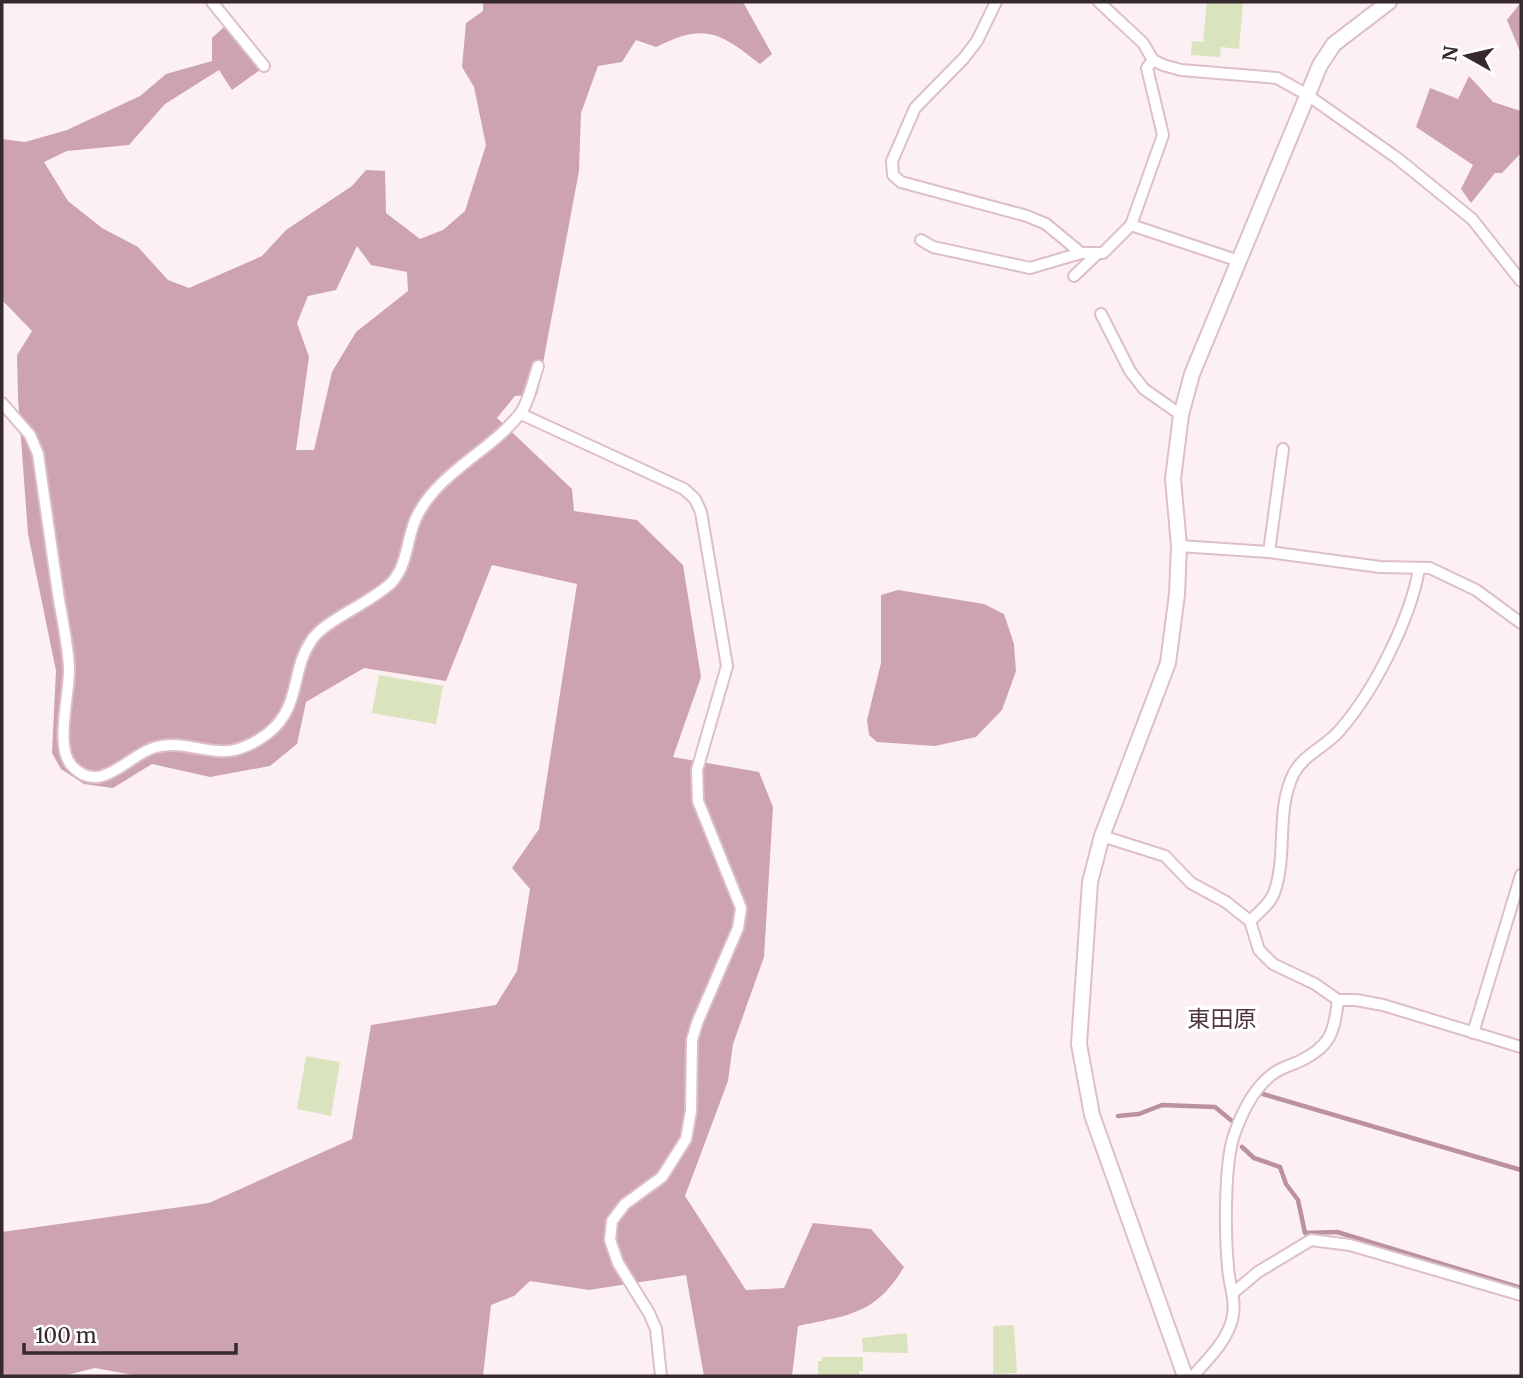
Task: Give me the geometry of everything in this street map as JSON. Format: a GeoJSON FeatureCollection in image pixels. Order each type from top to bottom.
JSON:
{"type":"FeatureCollection","features":[{"type":"Feature","properties":{"kind":"street"},"geometry":{"type":"LineString","coordinates":[[212,2],[264,66]]}},
{"type":"Feature","properties":{"kind":"street"},"geometry":{"type":"LineString","coordinates":[[996,2],[977,41],[915,108],[892,161],[893,175],[901,182],[1037,220],[1046,224],[1081,253]]}},
{"type":"Feature","properties":{"kind":"street"},"geometry":{"type":"LineString","coordinates":[[1099,2],[1143,43],[1153,60],[1181,70],[1277,78],[1306,94],[1397,158],[1472,219],[1521,281]]}},
{"type":"Feature","properties":{"kind":"street"},"geometry":{"type":"LineString","coordinates":[[1185,1376],[1092,1115],[1079,1044],[1090,882],[1102,836],[1168,663],[1177,594],[1179,546],[1173,479],[1181,415],[1192,374],[1306,94],[1335,44],[1388,2]]}},
{"type":"Feature","properties":{"kind":"street"},"geometry":{"type":"LineString","coordinates":[[921,240],[933,247],[1030,268],[1081,253],[1103,253],[1131,225],[1163,135],[1147,68],[1153,60]]}},
{"type":"Feature","properties":{"kind":"street"},"geometry":{"type":"LineString","coordinates":[[1131,225],[1239,261]]}},
{"type":"Feature","properties":{"kind":"street"},"geometry":{"type":"LineString","coordinates":[[1074,276],[1096,255]]}},
{"type":"Feature","properties":{"kind":"street"},"geometry":{"type":"LineString","coordinates":[[1101,314],[1130,371],[1144,390],[1181,415]]}},
{"type":"Feature","properties":{"kind":"street"},"geometry":{"type":"LineString","coordinates":[[2,403],[30,435],[38,454],[69,668],[63,744],[65,757],[82,774],[93,777],[115,772],[145,751],[159,746],[210,753],[234,750],[269,733],[284,717],[295,696],[304,652],[312,638],[390,584],[401,569],[416,516],[429,497],[521,414],[538,366]]}},
{"type":"Feature","properties":{"kind":"street"},"geometry":{"type":"LineString","coordinates":[[521,414],[684,489],[695,499],[701,512],[727,666],[697,769],[698,801],[741,908],[738,929],[696,1023],[692,1040],[691,1111],[686,1139],[662,1177],[625,1204],[612,1221],[610,1240],[618,1263],[649,1312],[656,1329],[661,1376]]}},
{"type":"Feature","properties":{"kind":"street"},"geometry":{"type":"LineString","coordinates":[[1269,552],[1283,449]]}},
{"type":"Feature","properties":{"kind":"street"},"geometry":{"type":"LineString","coordinates":[[1179,546],[1430,568],[1476,590],[1521,623]]}},
{"type":"Feature","properties":{"kind":"street"},"geometry":{"type":"LineString","coordinates":[[1250,921],[1274,895],[1286,793],[1294,773],[1303,759],[1338,732],[1355,711],[1405,622],[1414,599],[1419,569]]}},
{"type":"Feature","properties":{"kind":"street"},"geometry":{"type":"LineString","coordinates":[[1102,836],[1165,856],[1191,883],[1226,902],[1250,921],[1259,950],[1273,964],[1315,984],[1338,1000],[1384,1005],[1521,1048]]}},
{"type":"Feature","properties":{"kind":"street"},"geometry":{"type":"LineString","coordinates":[[1473,1033],[1521,875]]}},
{"type":"Feature","properties":{"kind":"street"},"geometry":{"type":"LineString","coordinates":[[1194,1376],[1223,1340],[1233,1318],[1233,1293],[1225,1231],[1233,1137],[1248,1102],[1275,1072],[1310,1056],[1326,1044],[1335,1030],[1338,1000]]}},
{"type":"Feature","properties":{"kind":"street"},"geometry":{"type":"LineString","coordinates":[[1233,1293],[1284,1254],[1311,1240],[1350,1245],[1521,1295]]}},
{"type":"Feature","properties":{"kind":"shaded area"},"geometry":{"type":"Polygon","coordinates":[[[483,2],[743,2],[772,54],[760,64],[723,38],[700,33],[673,39],[656,47],[636,40],[622,62],[598,66],[581,113],[579,171],[537,395],[515,396],[497,418],[572,489],[574,511],[637,520],[683,565],[701,677],[673,757],[759,772],[773,807],[764,957],[733,1044],[728,1081],[685,1196],[746,1290],[784,1288],[813,1223],[871,1229],[904,1267],[893,1283],[871,1304],[846,1315],[798,1326],[792,1376],[704,1376],[686,1275],[589,1290],[530,1281],[514,1296],[491,1305],[483,1376],[139,1376],[95,1368],[63,1376],[2,1376],[2,1232],[209,1203],[352,1139],[371,1025],[496,1005],[517,971],[530,889],[512,868],[539,829],[577,584],[492,565],[446,681],[364,668],[306,702],[297,744],[270,766],[210,777],[152,764],[113,788],[84,784],[61,769],[52,753],[56,671],[28,534],[18,398],[17,355],[32,331],[2,300],[2,139],[25,142],[67,130],[140,96],[166,74],[212,61],[212,38],[224,27],[260,70],[232,90],[219,70],[165,104],[129,145],[67,151],[44,162],[68,201],[102,228],[138,247],[168,280],[189,288],[262,256],[286,230],[352,186],[366,170],[385,171],[386,213],[420,239],[443,230],[465,211],[486,145],[474,87],[462,67],[466,23],[483,11],[483,2]],[[357,246],[336,290],[308,296],[297,323],[309,357],[296,450],[314,450],[332,372],[356,332],[408,291],[407,272],[371,265],[357,246]]]}},
{"type":"Feature","properties":{"kind":"shaded area"},"geometry":{"type":"Polygon","coordinates":[[[1521,2],[1521,54],[1507,20],[1521,2]]]}},
{"type":"Feature","properties":{"kind":"shaded area"},"geometry":{"type":"Polygon","coordinates":[[[1469,76],[1493,102],[1521,111],[1521,153],[1502,173],[1495,173],[1471,203],[1461,189],[1473,165],[1416,127],[1430,88],[1458,99],[1469,76]]]}},
{"type":"Feature","properties":{"kind":"shaded area"},"geometry":{"type":"Polygon","coordinates":[[[898,590],[984,604],[1004,614],[1014,644],[1016,671],[1002,710],[976,737],[935,746],[877,742],[869,735],[867,720],[881,663],[881,595],[898,590]]]}},
{"type":"Feature","properties":{"kind":"building"},"geometry":{"type":"Polygon","coordinates":[[[1207,2],[1243,2],[1239,49],[1221,47],[1220,57],[1191,55],[1192,41],[1203,42],[1207,2]]]}},
{"type":"Feature","properties":{"kind":"building"},"geometry":{"type":"Polygon","coordinates":[[[379,675],[443,686],[436,724],[372,713],[379,675]]]}},
{"type":"Feature","properties":{"kind":"building"},"geometry":{"type":"Polygon","coordinates":[[[306,1056],[340,1062],[331,1116],[297,1109],[306,1056]]]}},
{"type":"Feature","properties":{"kind":"building"},"geometry":{"type":"Polygon","coordinates":[[[1014,1325],[1017,1373],[993,1374],[993,1326],[1014,1325]]]}},
{"type":"Feature","properties":{"kind":"building"},"geometry":{"type":"Polygon","coordinates":[[[907,1333],[908,1353],[863,1352],[862,1338],[907,1333]]]}},
{"type":"Feature","properties":{"kind":"building"},"geometry":{"type":"Polygon","coordinates":[[[822,1357],[863,1357],[863,1371],[859,1371],[859,1376],[818,1376],[818,1361],[822,1361],[822,1357]]]}},
{"type":"Feature","properties":{"kind":"waterway"},"geometry":{"type":"LineString","coordinates":[[1263,1094],[1521,1170]]}},
{"type":"Feature","properties":{"kind":"waterway"},"geometry":{"type":"LineString","coordinates":[[1118,1116],[1139,1114],[1162,1105],[1215,1107],[1232,1121]]}},
{"type":"Feature","properties":{"kind":"waterway"},"geometry":{"type":"LineString","coordinates":[[1242,1147],[1254,1158],[1280,1167],[1286,1184],[1298,1200],[1305,1233],[1337,1232],[1521,1288]]}},
{"type":"Feature","properties":{"kind":"district","name":"東田原"},"geometry":{"type":"Point","coordinates":[1222,1019]}}]}
